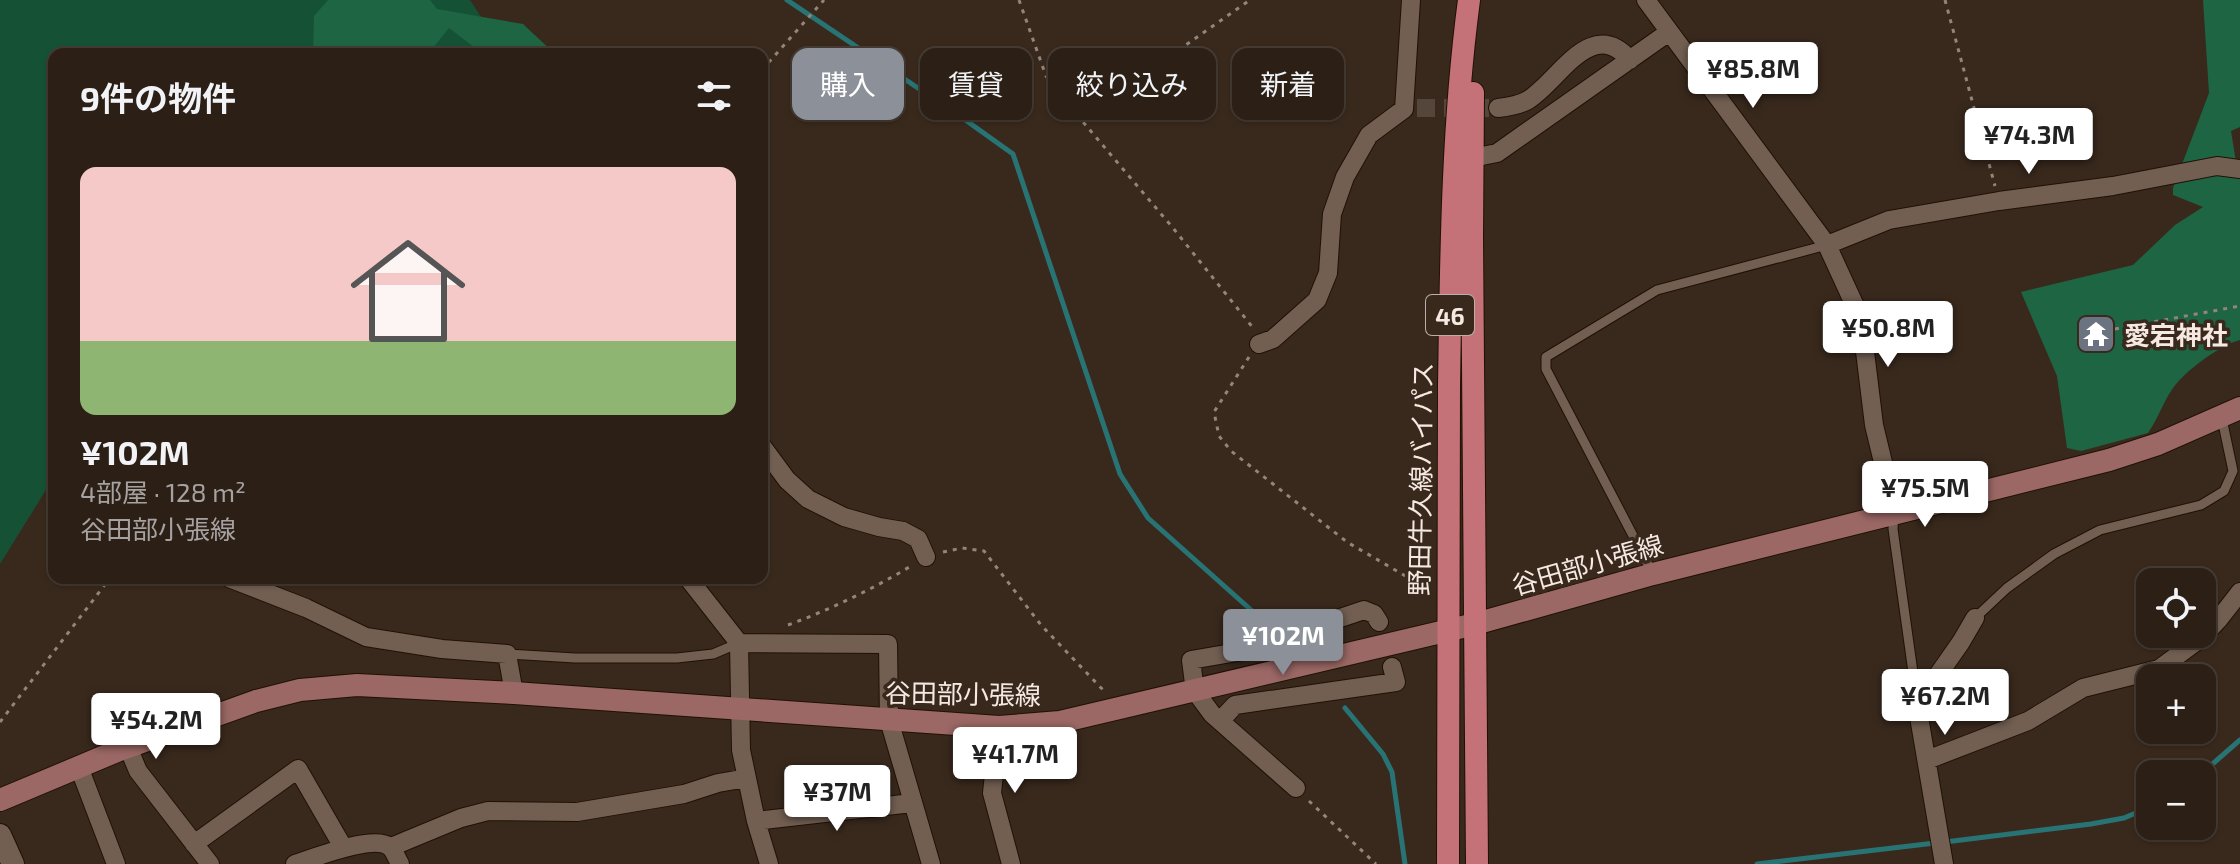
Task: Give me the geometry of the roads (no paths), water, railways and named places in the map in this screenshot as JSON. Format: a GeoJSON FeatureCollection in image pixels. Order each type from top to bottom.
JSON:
{"type":"FeatureCollection","features":[{"type":"Feature","properties":{"kind":"main road","name":"野田牛久線バイパス"},"geometry":{"type":"LineString","coordinates":[[1448,864],[1451,234],[1459,72],[1469,0]]}},
{"type":"Feature","properties":{"kind":"main road","name":"野田牛久線バイパス"},"geometry":{"type":"LineString","coordinates":[[1477,0],[1472,158],[1477,864]]}},
{"type":"Feature","properties":{"kind":"main road","name":"谷田部小張線"},"geometry":{"type":"LineString","coordinates":[[0,800],[212,716],[300,690],[357,685],[999,727],[1060,722],[1447,631],[1653,574],[2109,460],[2158,444],[2230,412]]}},
{"type":"Feature","properties":{"kind":"street"},"geometry":{"type":"LineString","coordinates":[[1259,344],[1273,339],[1317,300],[1328,273],[1332,214],[1345,177],[1369,135],[1410,109],[1411,0]]}},
{"type":"Feature","properties":{"kind":"street"},"geometry":{"type":"LineString","coordinates":[[1646,0],[1827,245],[1861,319],[1874,425],[1895,512]]}},
{"type":"Feature","properties":{"kind":"street"},"geometry":{"type":"LineString","coordinates":[[1472,158],[1497,153],[1669,32]]}},
{"type":"Feature","properties":{"kind":"street"},"geometry":{"type":"LineString","coordinates":[[1498,108],[1527,101],[1575,56],[1589,48],[1605,45],[1619,47],[1630,60]]}},
{"type":"Feature","properties":{"kind":"street"},"geometry":{"type":"LineString","coordinates":[[1827,245],[1889,220],[2113,186],[2217,166],[2240,169]]}},
{"type":"Feature","properties":{"kind":"street"},"geometry":{"type":"LineString","coordinates":[[768,454],[787,480],[808,499],[844,517],[903,531],[918,539],[926,557]]}},
{"type":"Feature","properties":{"kind":"street"},"geometry":{"type":"LineString","coordinates":[[244,584],[306,608],[366,637],[442,649],[507,654],[514,693]]}},
{"type":"Feature","properties":{"kind":"street"},"geometry":{"type":"LineString","coordinates":[[693,584],[739,643],[741,750],[769,864]]}},
{"type":"Feature","properties":{"kind":"street"},"geometry":{"type":"LineString","coordinates":[[1927,760],[2028,721],[2083,688],[2159,669],[2201,638],[2240,592]]}},
{"type":"Feature","properties":{"kind":"street"},"geometry":{"type":"LineString","coordinates":[[1296,788],[1212,714],[1195,691],[1191,660],[1243,651],[1364,610],[1374,614],[1379,622]]}},
{"type":"Feature","properties":{"kind":"street"},"geometry":{"type":"LineString","coordinates":[[1944,864],[1917,705],[1975,618]]}},
{"type":"Feature","properties":{"kind":"street"},"geometry":{"type":"LineString","coordinates":[[739,643],[888,644],[889,720],[931,864]]}},
{"type":"Feature","properties":{"kind":"street"},"geometry":{"type":"LineString","coordinates":[[1220,721],[1235,705],[1396,682],[1392,667]]}},
{"type":"Feature","properties":{"kind":"street"},"geometry":{"type":"LineString","coordinates":[[999,727],[992,793],[1011,864]]}},
{"type":"Feature","properties":{"kind":"street"},"geometry":{"type":"LineString","coordinates":[[128,747],[138,771],[202,858],[298,769],[343,847]]}},
{"type":"Feature","properties":{"kind":"street"},"geometry":{"type":"LineString","coordinates":[[79,767],[116,864]]}},
{"type":"Feature","properties":{"kind":"street"},"geometry":{"type":"LineString","coordinates":[[295,864],[343,847],[380,843],[396,856],[461,818],[488,811],[577,812],[684,794],[747,778]]}},
{"type":"Feature","properties":{"kind":"street"},"geometry":{"type":"LineString","coordinates":[[756,821],[912,803]]}},
{"type":"Feature","properties":{"kind":"street"},"geometry":{"type":"LineString","coordinates":[[0,835],[13,864]]}},
{"type":"Feature","properties":{"kind":"lane"},"geometry":{"type":"LineString","coordinates":[[1653,574],[1546,369],[1546,357],[1657,290],[1827,245]]}},
{"type":"Feature","properties":{"kind":"lane"},"geometry":{"type":"LineString","coordinates":[[1975,618],[2007,588],[2054,554],[2100,530],[2201,505],[2224,491],[2233,471],[2230,412]]}},
{"type":"Feature","properties":{"kind":"lane"},"geometry":{"type":"LineString","coordinates":[[1895,512],[1893,529],[1917,705]]}},
{"type":"Feature","properties":{"kind":"lane"},"geometry":{"type":"LineString","coordinates":[[507,654],[677,658],[713,654],[739,643]]}},
{"type":"Feature","properties":{"kind":"waterway"},"geometry":{"type":"LineString","coordinates":[[787,0],[1013,154],[1120,474],[1148,518],[1269,626]]}},
{"type":"Feature","properties":{"kind":"waterway"},"geometry":{"type":"LineString","coordinates":[[1345,708],[1383,754],[1392,772],[1405,864]]}},
{"type":"Feature","properties":{"kind":"waterway"},"geometry":{"type":"LineString","coordinates":[[2216,761],[2240,740]]}},
{"type":"Feature","properties":{"kind":"waterway"},"geometry":{"type":"LineString","coordinates":[[1945,842],[2091,824],[2136,813]]}},
{"type":"Feature","properties":{"kind":"waterway"},"geometry":{"type":"LineString","coordinates":[[1757,864],[1935,843]]}},
{"type":"Feature","properties":{"kind":"tunnel"},"geometry":{"type":"LineString","coordinates":[[1417,108],[1498,108]]}},
{"type":"Feature","properties":{"kind":"place","name":"愛宕神社"},"geometry":{"type":"Point","coordinates":[2096,334]}}]}
